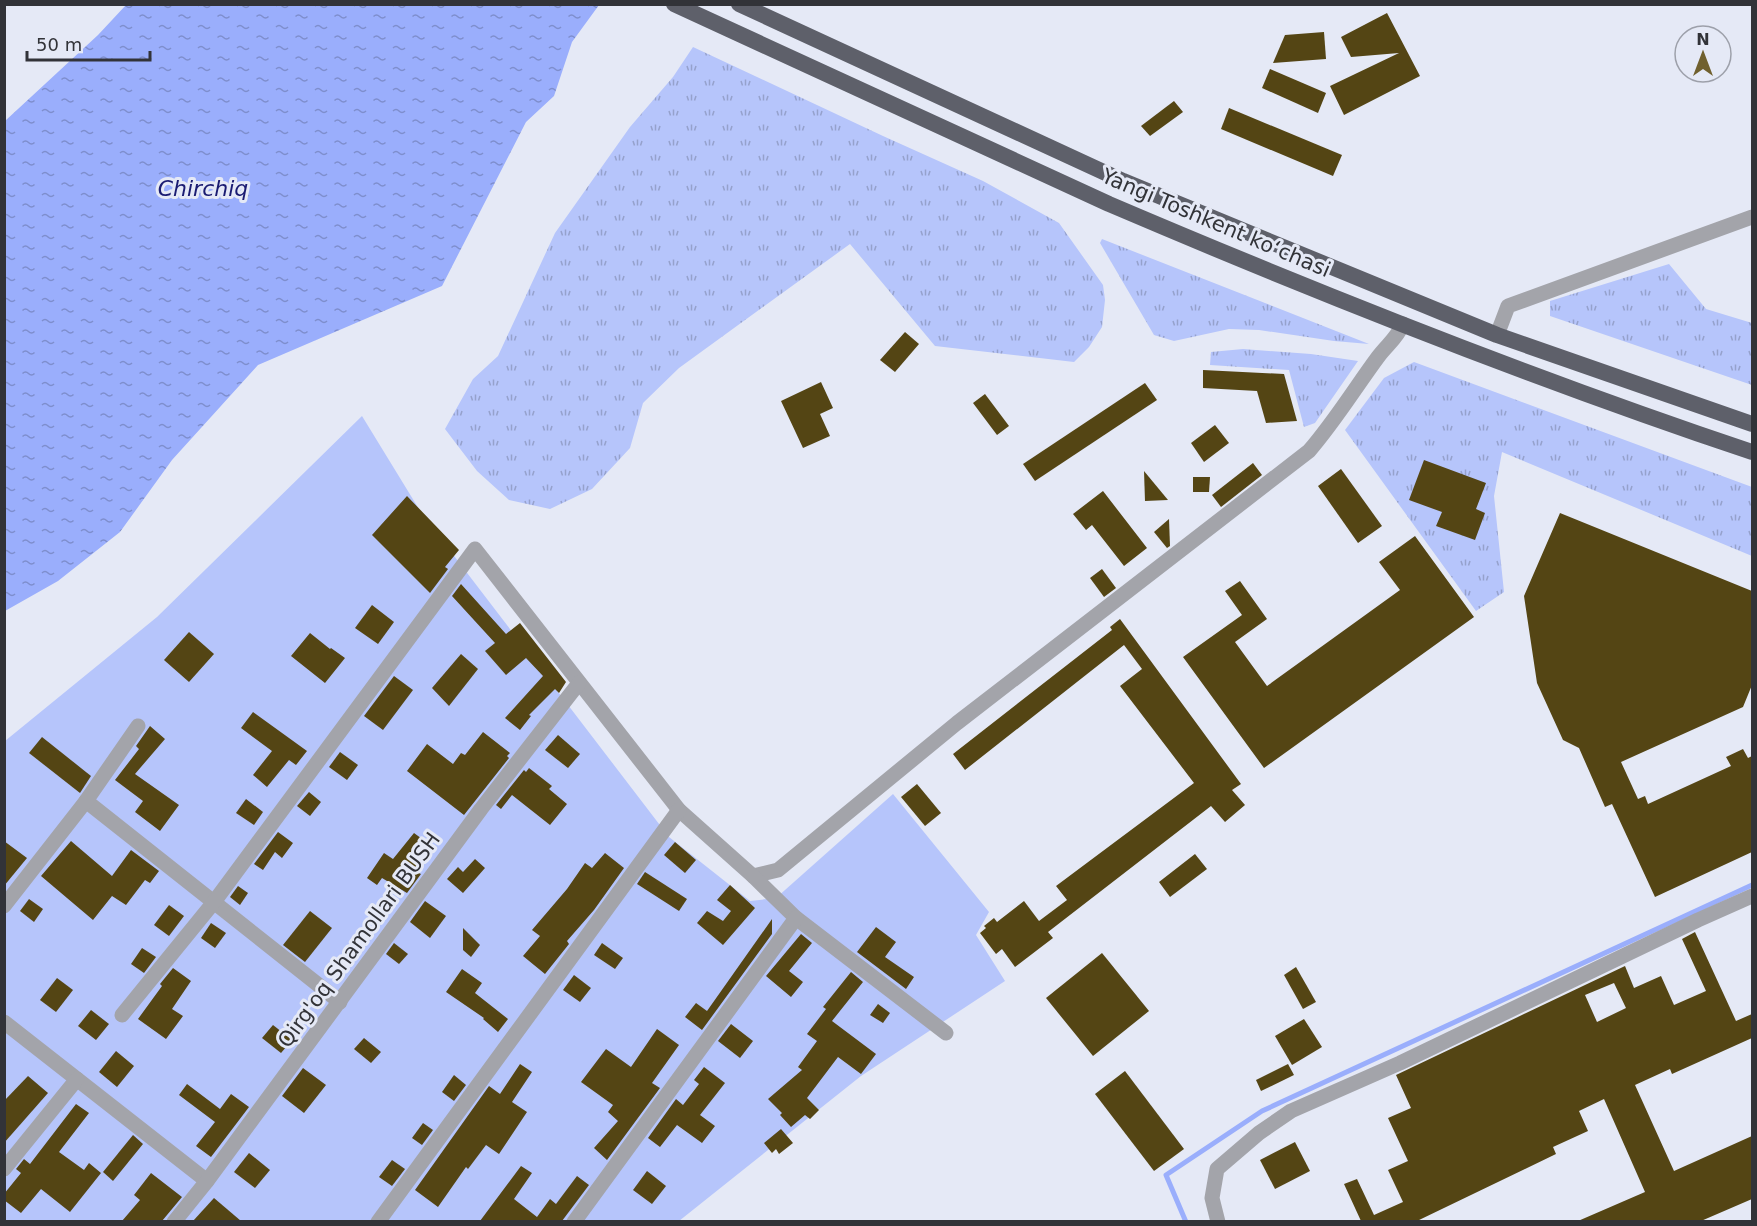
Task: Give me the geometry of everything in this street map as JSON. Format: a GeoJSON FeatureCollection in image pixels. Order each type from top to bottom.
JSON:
{"type":"FeatureCollection","features":[{"type":"Feature","properties":{"kind":"highway","name":"Yangi Toshkent ko‘chasi"},"geometry":{"type":"LineString","coordinates":[[674,4],[1109,204],[1402,324],[1606,402],[1752,452]]}},
{"type":"Feature","properties":{"kind":"highway","name":"Yangi Toshkent ko‘chasi"},"geometry":{"type":"LineString","coordinates":[[739,4],[1123,181],[1497,335],[1752,424]]}},
{"type":"Feature","properties":{"kind":"street"},"geometry":{"type":"LineString","coordinates":[[1497,335],[1508,306],[1752,217]]}},
{"type":"Feature","properties":{"kind":"street"},"geometry":{"type":"LineString","coordinates":[[753,876],[778,870],[949,730],[1309,451],[1335,419],[1379,356],[1398,335],[1402,324]]}},
{"type":"Feature","properties":{"kind":"street"},"geometry":{"type":"LineString","coordinates":[[122,1015],[214,902],[475,549],[679,810],[796,918],[946,1033]]}},
{"type":"Feature","properties":{"kind":"street","name":"Qirg'oq Shamollari BUSH"},"geometry":{"type":"LineString","coordinates":[[174,1221],[207,1181],[481,809],[579,683]]}},
{"type":"Feature","properties":{"kind":"street"},"geometry":{"type":"LineString","coordinates":[[4,906],[86,801],[138,726]]}},
{"type":"Feature","properties":{"kind":"street"},"geometry":{"type":"LineString","coordinates":[[86,801],[340,1002]]}},
{"type":"Feature","properties":{"kind":"street"},"geometry":{"type":"LineString","coordinates":[[378,1221],[679,810]]}},
{"type":"Feature","properties":{"kind":"street"},"geometry":{"type":"LineString","coordinates":[[1218,1221],[1212,1198],[1217,1169],[1259,1133],[1291,1111],[1400,1063],[1752,896]]}},
{"type":"Feature","properties":{"kind":"street"},"geometry":{"type":"LineString","coordinates":[[574,1221],[796,918]]}},
{"type":"Feature","properties":{"kind":"street"},"geometry":{"type":"LineString","coordinates":[[4,1022],[207,1181]]}},
{"type":"Feature","properties":{"kind":"street"},"geometry":{"type":"LineString","coordinates":[[4,1168],[77,1080]]}},
{"type":"Feature","properties":{"kind":"green space"},"geometry":{"type":"Polygon","coordinates":[[[693,47],[983,181],[1059,223],[1103,285],[1105,300],[1102,327],[1089,347],[1074,362],[935,346],[850,244],[679,368],[643,403],[630,448],[592,489],[550,509],[509,500],[477,471],[445,429],[473,379],[498,356],[555,233],[630,127],[673,77],[693,47]]]}},
{"type":"Feature","properties":{"kind":"green space"},"geometry":{"type":"Polygon","coordinates":[[[1102,239],[1369,344],[1259,330],[1229,329],[1174,341],[1154,335],[1100,243],[1102,239]]]}},
{"type":"Feature","properties":{"kind":"green space"},"geometry":{"type":"Polygon","coordinates":[[[1669,264],[1706,309],[1752,323],[1752,385],[1550,316],[1550,301],[1669,264]]]}},
{"type":"Feature","properties":{"kind":"green space"},"geometry":{"type":"Polygon","coordinates":[[[1243,349],[1311,354],[1358,361],[1315,423],[1304,427],[1289,370],[1210,365],[1211,352],[1243,349]]]}},
{"type":"Feature","properties":{"kind":"green space"},"geometry":{"type":"Polygon","coordinates":[[[1414,362],[1752,487],[1752,556],[1502,452],[1494,496],[1504,592],[1476,611],[1345,430],[1384,378],[1414,362]]]}},
{"type":"Feature","properties":{"kind":"green space"},"geometry":{"type":"Polygon","coordinates":[[[362,416],[422,514],[669,837],[750,901],[776,898],[893,794],[989,912],[976,935],[1005,981],[861,1076],[679,1221],[5,1222],[5,741],[157,617],[362,416]]]}},
{"type":"Feature","properties":{"kind":"water","name":"Chirchiq"},"geometry":{"type":"Polygon","coordinates":[[[126,5],[599,5],[572,42],[554,96],[526,122],[442,286],[258,365],[172,460],[120,532],[58,581],[5,611],[5,121],[98,35],[126,5]]]}},
{"type":"Feature","properties":{"kind":"building"},"geometry":{"type":"Polygon","coordinates":[[[1387,13],[1420,76],[1344,115],[1330,86],[1399,53],[1351,57],[1341,37],[1387,13]]]}},
{"type":"Feature","properties":{"kind":"building"},"geometry":{"type":"Polygon","coordinates":[[[1324,32],[1326,59],[1273,63],[1285,35],[1324,32]]]}},
{"type":"Feature","properties":{"kind":"building"},"geometry":{"type":"Polygon","coordinates":[[[1270,69],[1326,93],[1318,113],[1262,88],[1270,69]]]}},
{"type":"Feature","properties":{"kind":"building"},"geometry":{"type":"Polygon","coordinates":[[[1174,101],[1183,112],[1150,136],[1141,126],[1174,101]]]}},
{"type":"Feature","properties":{"kind":"building"},"geometry":{"type":"Polygon","coordinates":[[[1229,108],[1342,155],[1333,176],[1221,129],[1229,108]]]}},
{"type":"Feature","properties":{"kind":"building"},"geometry":{"type":"Polygon","coordinates":[[[905,332],[919,344],[895,372],[880,360],[905,332]]]}},
{"type":"Feature","properties":{"kind":"building"},"geometry":{"type":"Polygon","coordinates":[[[1203,370],[1284,374],[1297,421],[1266,423],[1257,391],[1203,388],[1203,370]]]}},
{"type":"Feature","properties":{"kind":"building"},"geometry":{"type":"Polygon","coordinates":[[[821,382],[833,408],[820,414],[830,436],[803,448],[781,401],[821,382]]]}},
{"type":"Feature","properties":{"kind":"building"},"geometry":{"type":"Polygon","coordinates":[[[1145,383],[1157,400],[1035,481],[1023,464],[1145,383]]]}},
{"type":"Feature","properties":{"kind":"building"},"geometry":{"type":"Polygon","coordinates":[[[985,394],[1009,426],[997,435],[973,403],[985,394]]]}},
{"type":"Feature","properties":{"kind":"building"},"geometry":{"type":"Polygon","coordinates":[[[1215,425],[1229,443],[1204,462],[1191,443],[1215,425]]]}},
{"type":"Feature","properties":{"kind":"building"},"geometry":{"type":"Polygon","coordinates":[[[1424,460],[1486,483],[1476,509],[1485,513],[1475,540],[1436,526],[1442,512],[1409,500],[1424,460]]]}},
{"type":"Feature","properties":{"kind":"building"},"geometry":{"type":"Polygon","coordinates":[[[1253,463],[1262,475],[1221,507],[1212,495],[1253,463]]]}},
{"type":"Feature","properties":{"kind":"building"},"geometry":{"type":"Polygon","coordinates":[[[1341,469],[1382,526],[1358,543],[1318,486],[1341,469]]]}},
{"type":"Feature","properties":{"kind":"building"},"geometry":{"type":"Polygon","coordinates":[[[1144,471],[1168,500],[1145,501],[1144,471]]]}},
{"type":"Feature","properties":{"kind":"building"},"geometry":{"type":"Polygon","coordinates":[[[1193,477],[1210,477],[1209,492],[1193,492],[1193,477]]]}},
{"type":"Feature","properties":{"kind":"building"},"geometry":{"type":"Polygon","coordinates":[[[1103,491],[1147,548],[1124,566],[1092,525],[1086,530],[1073,514],[1103,491]]]}},
{"type":"Feature","properties":{"kind":"building"},"geometry":{"type":"Polygon","coordinates":[[[407,496],[459,550],[445,567],[448,569],[430,593],[372,535],[407,496]]]}},
{"type":"Feature","properties":{"kind":"building"},"geometry":{"type":"Polygon","coordinates":[[[1560,513],[1752,591],[1752,685],[1743,707],[1621,762],[1638,799],[1645,796],[1648,804],[1731,766],[1726,757],[1743,749],[1748,758],[1752,756],[1752,852],[1655,897],[1612,804],[1605,807],[1579,748],[1563,740],[1537,683],[1524,596],[1560,513]]]}},
{"type":"Feature","properties":{"kind":"building"},"geometry":{"type":"Polygon","coordinates":[[[1169,519],[1170,546],[1167,548],[1154,532],[1169,519]]]}},
{"type":"Feature","properties":{"kind":"building"},"geometry":{"type":"Polygon","coordinates":[[[1415,536],[1474,617],[1264,768],[1183,657],[1242,615],[1225,591],[1240,581],[1267,619],[1235,642],[1267,686],[1400,590],[1379,562],[1415,536]]]}},
{"type":"Feature","properties":{"kind":"building"},"geometry":{"type":"Polygon","coordinates":[[[1102,569],[1116,588],[1104,597],[1090,578],[1102,569]]]}},
{"type":"Feature","properties":{"kind":"building"},"geometry":{"type":"Polygon","coordinates":[[[461,584],[506,634],[520,623],[566,682],[559,693],[555,689],[529,715],[531,716],[520,730],[505,718],[543,676],[526,658],[506,675],[485,651],[495,643],[452,596],[461,584]]]}},
{"type":"Feature","properties":{"kind":"building"},"geometry":{"type":"Polygon","coordinates":[[[372,605],[394,622],[378,644],[355,628],[372,605]]]}},
{"type":"Feature","properties":{"kind":"building"},"geometry":{"type":"Polygon","coordinates":[[[1120,619],[1241,784],[1232,790],[1245,805],[1225,822],[1211,806],[1048,932],[1053,938],[1015,967],[1002,949],[996,954],[980,933],[986,928],[984,926],[994,918],[997,922],[1024,901],[1039,921],[1067,900],[1056,886],[1194,783],[1120,686],[1142,669],[1124,645],[965,770],[953,754],[1112,630],[1110,627],[1120,619]]]}},
{"type":"Feature","properties":{"kind":"building"},"geometry":{"type":"Polygon","coordinates":[[[189,632],[214,654],[189,682],[164,660],[189,632]]]}},
{"type":"Feature","properties":{"kind":"building"},"geometry":{"type":"Polygon","coordinates":[[[310,633],[345,658],[325,683],[291,656],[310,633]]]}},
{"type":"Feature","properties":{"kind":"building"},"geometry":{"type":"Polygon","coordinates":[[[461,654],[478,669],[449,706],[432,688],[461,654]]]}},
{"type":"Feature","properties":{"kind":"building"},"geometry":{"type":"Polygon","coordinates":[[[394,676],[413,690],[383,730],[364,716],[394,676]]]}},
{"type":"Feature","properties":{"kind":"building"},"geometry":{"type":"Polygon","coordinates":[[[253,712],[307,751],[296,765],[289,760],[267,787],[253,775],[272,751],[241,728],[253,712]]]}},
{"type":"Feature","properties":{"kind":"building"},"geometry":{"type":"Polygon","coordinates":[[[150,726],[165,739],[135,774],[179,805],[160,831],[135,812],[143,801],[115,780],[139,749],[136,746],[150,726]]]}},
{"type":"Feature","properties":{"kind":"building"},"geometry":{"type":"Polygon","coordinates":[[[483,732],[510,753],[507,756],[509,758],[464,815],[407,771],[427,744],[453,764],[461,753],[465,755],[483,732]]]}},
{"type":"Feature","properties":{"kind":"building"},"geometry":{"type":"Polygon","coordinates":[[[558,735],[580,754],[568,768],[545,750],[558,735]]]}},
{"type":"Feature","properties":{"kind":"building"},"geometry":{"type":"Polygon","coordinates":[[[42,737],[91,776],[80,793],[29,753],[42,737]]]}},
{"type":"Feature","properties":{"kind":"building"},"geometry":{"type":"Polygon","coordinates":[[[340,752],[358,765],[347,780],[329,767],[340,752]]]}},
{"type":"Feature","properties":{"kind":"building"},"geometry":{"type":"Polygon","coordinates":[[[529,768],[552,786],[549,789],[567,804],[550,825],[512,795],[501,809],[496,805],[524,770],[526,772],[529,768]]]}},
{"type":"Feature","properties":{"kind":"building"},"geometry":{"type":"Polygon","coordinates":[[[917,784],[941,813],[925,826],[901,797],[917,784]]]}},
{"type":"Feature","properties":{"kind":"building"},"geometry":{"type":"Polygon","coordinates":[[[309,792],[321,802],[310,816],[297,806],[309,792]]]}},
{"type":"Feature","properties":{"kind":"building"},"geometry":{"type":"Polygon","coordinates":[[[246,799],[263,812],[254,825],[236,813],[246,799]]]}},
{"type":"Feature","properties":{"kind":"building"},"geometry":{"type":"Polygon","coordinates":[[[278,832],[293,843],[282,858],[275,852],[263,870],[254,864],[278,832]]]}},
{"type":"Feature","properties":{"kind":"building"},"geometry":{"type":"Polygon","coordinates":[[[414,833],[433,847],[415,871],[421,874],[407,893],[382,878],[377,885],[367,878],[384,853],[393,859],[414,833]]]}},
{"type":"Feature","properties":{"kind":"building"},"geometry":{"type":"Polygon","coordinates":[[[4,841],[27,858],[4,886],[4,841]]]}},
{"type":"Feature","properties":{"kind":"building"},"geometry":{"type":"Polygon","coordinates":[[[71,841],[112,876],[131,850],[159,871],[150,883],[145,880],[126,905],[112,896],[93,920],[41,876],[71,841]]]}},
{"type":"Feature","properties":{"kind":"building"},"geometry":{"type":"Polygon","coordinates":[[[675,842],[696,860],[685,873],[664,855],[675,842]]]}},
{"type":"Feature","properties":{"kind":"building"},"geometry":{"type":"Polygon","coordinates":[[[605,853],[624,868],[594,910],[567,941],[569,944],[545,974],[523,956],[540,936],[532,930],[567,889],[585,863],[592,868],[605,853]]]}},
{"type":"Feature","properties":{"kind":"building"},"geometry":{"type":"Polygon","coordinates":[[[1195,854],[1207,869],[1170,897],[1159,882],[1195,854]]]}},
{"type":"Feature","properties":{"kind":"building"},"geometry":{"type":"Polygon","coordinates":[[[475,859],[485,868],[463,893],[447,879],[458,867],[463,872],[475,859]]]}},
{"type":"Feature","properties":{"kind":"building"},"geometry":{"type":"Polygon","coordinates":[[[645,872],[687,899],[679,911],[637,884],[645,872]]]}},
{"type":"Feature","properties":{"kind":"building"},"geometry":{"type":"Polygon","coordinates":[[[730,885],[755,908],[723,945],[697,923],[707,911],[723,921],[731,911],[717,900],[730,885]]]}},
{"type":"Feature","properties":{"kind":"building"},"geometry":{"type":"Polygon","coordinates":[[[238,886],[248,893],[240,905],[230,897],[238,886]]]}},
{"type":"Feature","properties":{"kind":"building"},"geometry":{"type":"Polygon","coordinates":[[[29,899],[43,909],[34,922],[20,911],[29,899]]]}},
{"type":"Feature","properties":{"kind":"building"},"geometry":{"type":"Polygon","coordinates":[[[425,901],[446,916],[430,938],[410,922],[425,901]]]}},
{"type":"Feature","properties":{"kind":"building"},"geometry":{"type":"Polygon","coordinates":[[[169,905],[184,916],[169,936],[154,925],[169,905]]]}},
{"type":"Feature","properties":{"kind":"building"},"geometry":{"type":"Polygon","coordinates":[[[310,911],[332,928],[305,962],[283,945],[310,911]]]}},
{"type":"Feature","properties":{"kind":"building"},"geometry":{"type":"Polygon","coordinates":[[[772,919],[772,934],[702,1030],[685,1017],[696,1003],[707,1011],[772,919]]]}},
{"type":"Feature","properties":{"kind":"building"},"geometry":{"type":"Polygon","coordinates":[[[211,923],[226,933],[215,948],[201,938],[211,923]]]}},
{"type":"Feature","properties":{"kind":"building"},"geometry":{"type":"Polygon","coordinates":[[[876,927],[896,942],[885,957],[914,977],[906,989],[857,952],[876,927]]]}},
{"type":"Feature","properties":{"kind":"building"},"geometry":{"type":"Polygon","coordinates":[[[463,928],[480,945],[471,957],[463,950],[463,928]]]}},
{"type":"Feature","properties":{"kind":"building"},"geometry":{"type":"Polygon","coordinates":[[[1695,932],[1736,1021],[1752,1014],[1752,1038],[1672,1074],[1670,1069],[1635,1085],[1674,1171],[1752,1136],[1752,1199],[1701,1221],[1578,1221],[1645,1192],[1604,1099],[1579,1111],[1588,1131],[1553,1147],[1556,1154],[1417,1221],[1361,1221],[1344,1184],[1357,1179],[1374,1215],[1403,1202],[1388,1170],[1408,1161],[1388,1118],[1411,1108],[1396,1075],[1625,966],[1634,988],[1661,976],[1674,1005],[1706,991],[1682,939],[1695,932]],[[1614,983],[1585,995],[1597,1022],[1626,1008],[1614,983]]]}},
{"type":"Feature","properties":{"kind":"building"},"geometry":{"type":"Polygon","coordinates":[[[801,934],[812,943],[789,971],[803,982],[791,997],[766,976],[801,934]]]}},
{"type":"Feature","properties":{"kind":"building"},"geometry":{"type":"Polygon","coordinates":[[[394,943],[408,954],[399,964],[386,954],[394,943]]]}},
{"type":"Feature","properties":{"kind":"building"},"geometry":{"type":"Polygon","coordinates":[[[602,943],[623,958],[615,969],[594,955],[602,943]]]}},
{"type":"Feature","properties":{"kind":"building"},"geometry":{"type":"Polygon","coordinates":[[[142,948],[156,957],[144,973],[131,964],[142,948]]]}},
{"type":"Feature","properties":{"kind":"building"},"geometry":{"type":"Polygon","coordinates":[[[1102,953],[1149,1011],[1093,1056],[1046,998],[1102,953]]]}},
{"type":"Feature","properties":{"kind":"building"},"geometry":{"type":"Polygon","coordinates":[[[1296,967],[1316,1002],[1303,1009],[1284,975],[1296,967]]]}},
{"type":"Feature","properties":{"kind":"building"},"geometry":{"type":"Polygon","coordinates":[[[173,968],[191,981],[172,1009],[183,1016],[166,1039],[138,1019],[173,968]]]}},
{"type":"Feature","properties":{"kind":"building"},"geometry":{"type":"Polygon","coordinates":[[[462,969],[482,983],[475,993],[508,1019],[498,1032],[484,1018],[446,992],[462,969]]]}},
{"type":"Feature","properties":{"kind":"building"},"geometry":{"type":"Polygon","coordinates":[[[851,972],[863,982],[832,1021],[876,1054],[861,1074],[838,1057],[807,1098],[819,1110],[810,1119],[805,1115],[791,1127],[780,1115],[782,1113],[768,1099],[802,1070],[798,1067],[817,1041],[807,1034],[826,1009],[823,1007],[851,972]]]}},
{"type":"Feature","properties":{"kind":"building"},"geometry":{"type":"Polygon","coordinates":[[[574,975],[591,988],[580,1002],[563,990],[574,975]]]}},
{"type":"Feature","properties":{"kind":"building"},"geometry":{"type":"Polygon","coordinates":[[[57,978],[73,990],[56,1012],[40,1000],[57,978]]]}},
{"type":"Feature","properties":{"kind":"building"},"geometry":{"type":"Polygon","coordinates":[[[878,1004],[890,1013],[883,1023],[870,1015],[878,1004]]]}},
{"type":"Feature","properties":{"kind":"building"},"geometry":{"type":"Polygon","coordinates":[[[91,1010],[109,1024],[96,1040],[78,1026],[91,1010]]]}},
{"type":"Feature","properties":{"kind":"building"},"geometry":{"type":"Polygon","coordinates":[[[1304,1019],[1322,1047],[1292,1065],[1275,1036],[1304,1019]]]}},
{"type":"Feature","properties":{"kind":"building"},"geometry":{"type":"Polygon","coordinates":[[[731,1024],[753,1041],[740,1058],[718,1041],[731,1024]]]}},
{"type":"Feature","properties":{"kind":"building"},"geometry":{"type":"Polygon","coordinates":[[[273,1025],[292,1040],[281,1053],[262,1038],[273,1025]]]}},
{"type":"Feature","properties":{"kind":"building"},"geometry":{"type":"Polygon","coordinates":[[[657,1029],[679,1045],[652,1083],[660,1088],[607,1160],[594,1148],[618,1121],[608,1112],[613,1105],[581,1082],[606,1049],[631,1067],[657,1029]]]}},
{"type":"Feature","properties":{"kind":"building"},"geometry":{"type":"Polygon","coordinates":[[[364,1038],[381,1052],[371,1063],[354,1049],[364,1038]]]}},
{"type":"Feature","properties":{"kind":"building"},"geometry":{"type":"Polygon","coordinates":[[[116,1051],[134,1066],[117,1087],[99,1072],[116,1051]]]}},
{"type":"Feature","properties":{"kind":"building"},"geometry":{"type":"Polygon","coordinates":[[[520,1064],[532,1072],[512,1102],[527,1112],[499,1154],[486,1145],[468,1169],[466,1167],[438,1207],[415,1190],[489,1086],[500,1094],[520,1064]]]}},
{"type":"Feature","properties":{"kind":"building"},"geometry":{"type":"Polygon","coordinates":[[[1288,1064],[1294,1075],[1261,1091],[1256,1080],[1288,1064]]]}},
{"type":"Feature","properties":{"kind":"building"},"geometry":{"type":"Polygon","coordinates":[[[704,1067],[725,1083],[700,1115],[715,1126],[702,1143],[677,1125],[660,1147],[648,1138],[676,1099],[683,1105],[699,1084],[694,1080],[704,1067]]]}},
{"type":"Feature","properties":{"kind":"building"},"geometry":{"type":"Polygon","coordinates":[[[303,1068],[326,1085],[304,1113],[282,1096],[303,1068]]]}},
{"type":"Feature","properties":{"kind":"building"},"geometry":{"type":"Polygon","coordinates":[[[1125,1071],[1184,1149],[1154,1171],[1095,1094],[1125,1071]]]}},
{"type":"Feature","properties":{"kind":"building"},"geometry":{"type":"Polygon","coordinates":[[[454,1075],[466,1085],[454,1101],[442,1092],[454,1075]]]}},
{"type":"Feature","properties":{"kind":"building"},"geometry":{"type":"Polygon","coordinates":[[[28,1076],[48,1093],[4,1143],[4,1101],[28,1076]]]}},
{"type":"Feature","properties":{"kind":"building"},"geometry":{"type":"Polygon","coordinates":[[[187,1084],[220,1109],[231,1094],[249,1107],[211,1157],[196,1146],[215,1122],[179,1095],[187,1084]]]}},
{"type":"Feature","properties":{"kind":"building"},"geometry":{"type":"Polygon","coordinates":[[[76,1104],[89,1113],[59,1152],[84,1170],[89,1163],[101,1173],[70,1212],[41,1189],[21,1213],[4,1200],[4,1194],[21,1173],[16,1169],[24,1159],[30,1164],[76,1104]]]}},
{"type":"Feature","properties":{"kind":"building"},"geometry":{"type":"Polygon","coordinates":[[[423,1123],[433,1130],[422,1145],[412,1138],[423,1123]]]}},
{"type":"Feature","properties":{"kind":"building"},"geometry":{"type":"Polygon","coordinates":[[[781,1129],[793,1143],[779,1154],[776,1149],[772,1153],[764,1143],[781,1129]]]}},
{"type":"Feature","properties":{"kind":"building"},"geometry":{"type":"Polygon","coordinates":[[[133,1135],[143,1144],[113,1181],[103,1172],[133,1135]]]}},
{"type":"Feature","properties":{"kind":"building"},"geometry":{"type":"Polygon","coordinates":[[[1295,1142],[1310,1171],[1275,1189],[1260,1160],[1295,1142]]]}},
{"type":"Feature","properties":{"kind":"building"},"geometry":{"type":"Polygon","coordinates":[[[249,1153],[270,1170],[255,1188],[234,1172],[249,1153]]]}},
{"type":"Feature","properties":{"kind":"building"},"geometry":{"type":"Polygon","coordinates":[[[392,1160],[405,1169],[392,1186],[379,1177],[392,1160]]]}},
{"type":"Feature","properties":{"kind":"building"},"geometry":{"type":"Polygon","coordinates":[[[521,1166],[532,1173],[514,1199],[537,1217],[550,1199],[556,1204],[577,1176],[589,1185],[562,1221],[480,1221],[521,1166]]]}},
{"type":"Feature","properties":{"kind":"building"},"geometry":{"type":"Polygon","coordinates":[[[647,1171],[666,1186],[652,1204],[633,1190],[647,1171]]]}},
{"type":"Feature","properties":{"kind":"building"},"geometry":{"type":"Polygon","coordinates":[[[151,1173],[182,1197],[162,1221],[122,1221],[140,1200],[134,1195],[151,1173]]]}},
{"type":"Feature","properties":{"kind":"building"},"geometry":{"type":"Polygon","coordinates":[[[214,1198],[241,1221],[193,1221],[214,1198]]]}},
{"type":"Feature","properties":{"kind":"waterway"},"geometry":{"type":"LineString","coordinates":[[1186,1222],[1166,1175],[1262,1111],[1752,885]]}}]}
